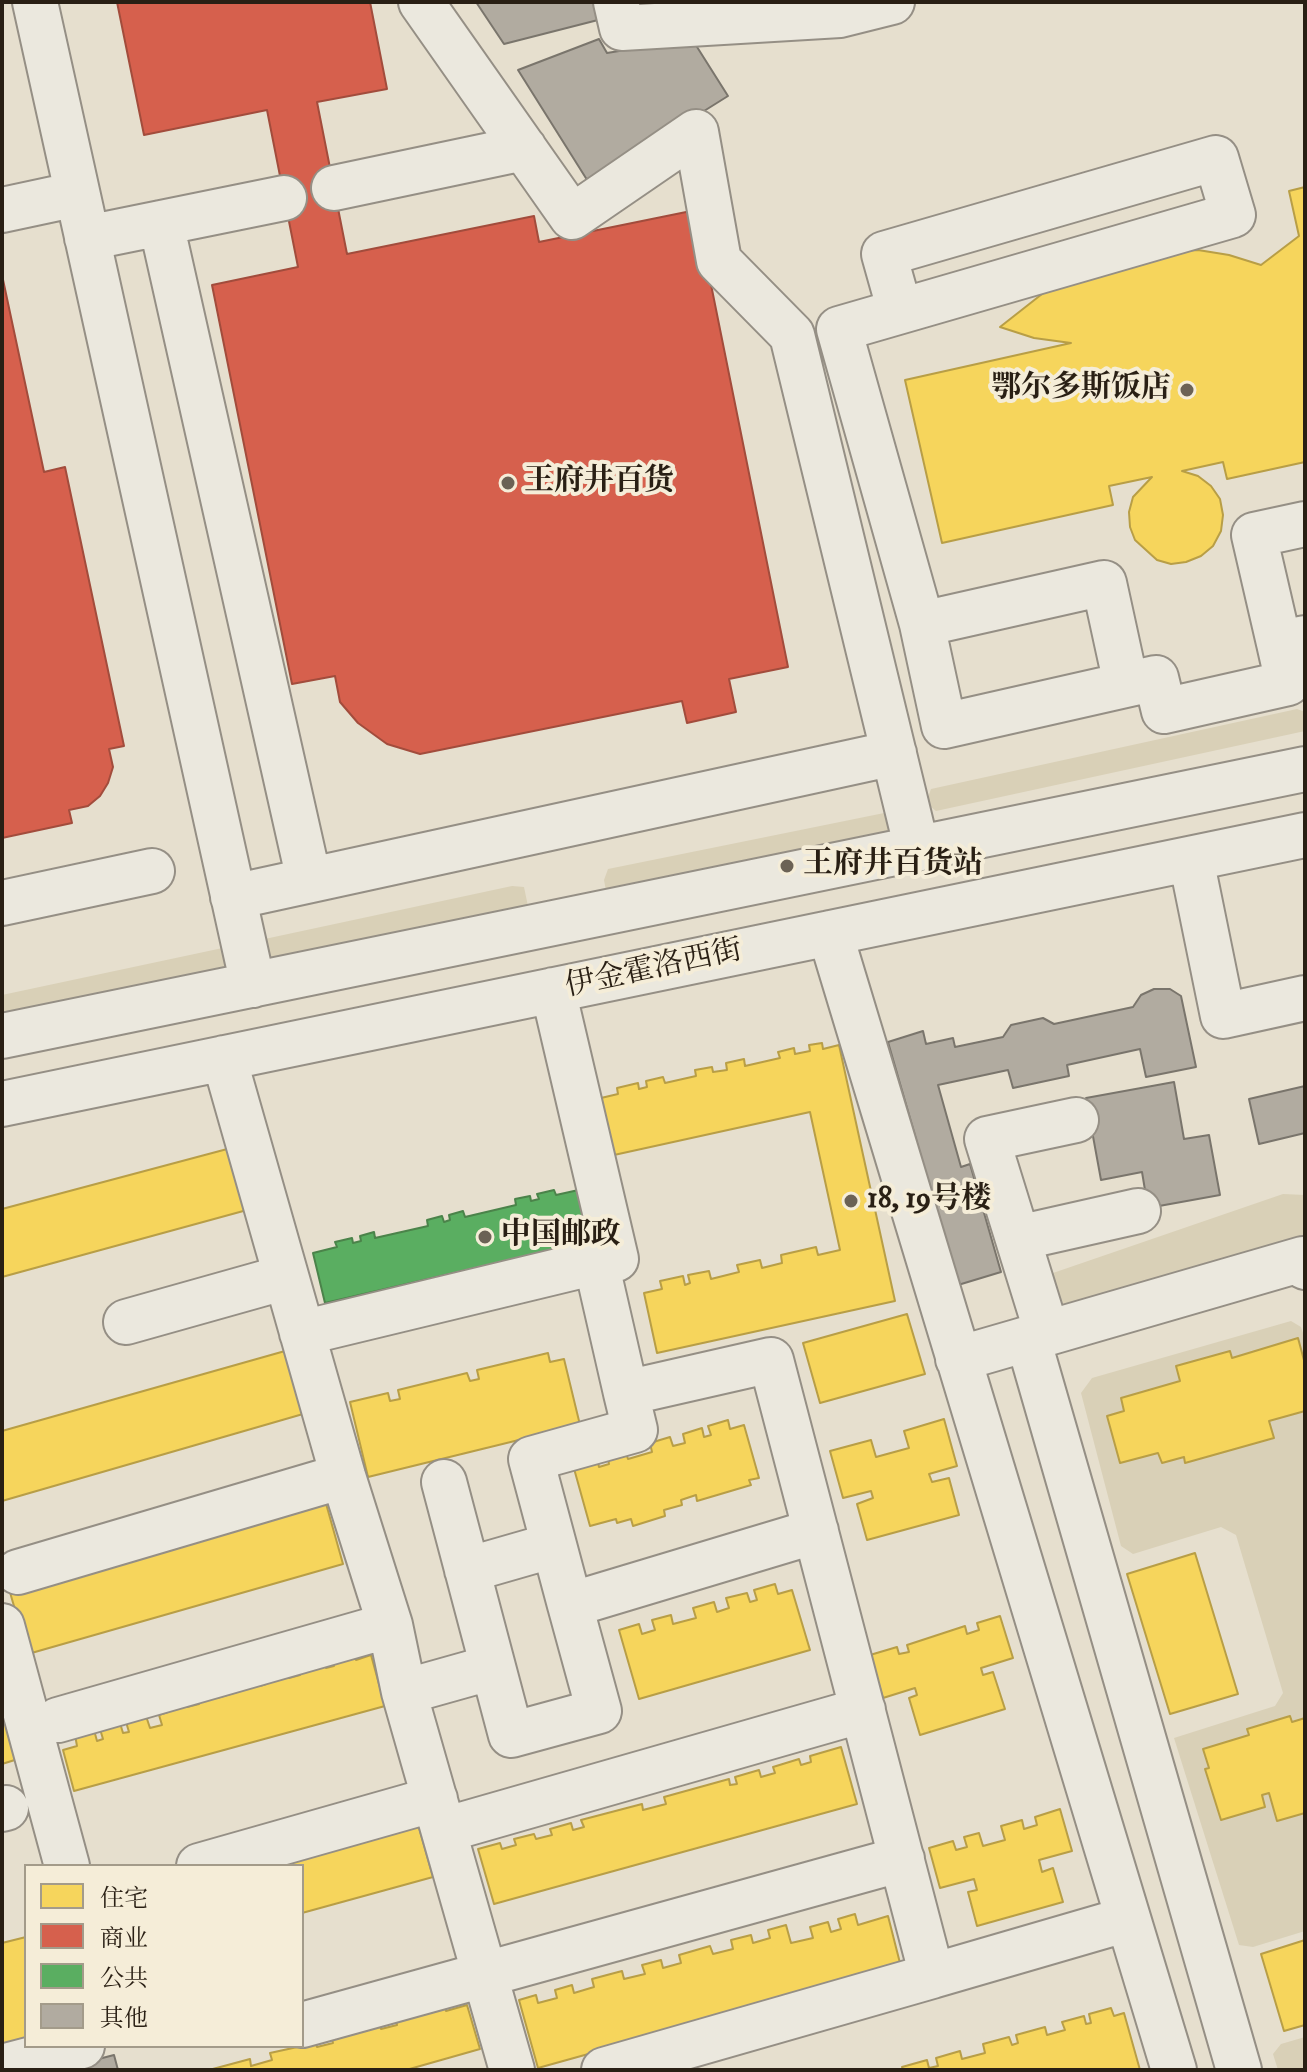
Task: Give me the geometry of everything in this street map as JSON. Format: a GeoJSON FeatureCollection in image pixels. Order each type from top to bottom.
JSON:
{"type":"FeatureCollection","features":[{"type":"Feature","properties":{"kind":"street"},"geometry":{"type":"LineString","coordinates":[[35,2],[253,985]]}},
{"type":"Feature","properties":{"kind":"street"},"geometry":{"type":"LineString","coordinates":[[421,2],[572,217],[696,132],[719,261],[792,335],[917,849]]}},
{"type":"Feature","properties":{"kind":"street"},"geometry":{"type":"LineString","coordinates":[[616,2],[622,28],[892,2]]}},
{"type":"Feature","properties":{"kind":"street"},"geometry":{"type":"LineString","coordinates":[[334,188],[524,148]]}},
{"type":"Feature","properties":{"kind":"street"},"geometry":{"type":"LineString","coordinates":[[900,311],[884,254],[1216,158],[1233,215],[839,329],[922,624],[944,726],[1156,678],[1164,711],[1288,683],[1292,640],[1254,535],[1305,524]]}},
{"type":"Feature","properties":{"kind":"street"},"geometry":{"type":"LineString","coordinates":[[2,210],[77,194]]}},
{"type":"Feature","properties":{"kind":"street"},"geometry":{"type":"LineString","coordinates":[[87,238],[284,198]]}},
{"type":"Feature","properties":{"kind":"street"},"geometry":{"type":"LineString","coordinates":[[161,223],[309,880]]}},
{"type":"Feature","properties":{"kind":"street"},"geometry":{"type":"LineString","coordinates":[[922,624],[1104,583],[1126,684]]}},
{"type":"Feature","properties":{"kind":"street"},"geometry":{"type":"LineString","coordinates":[[233,897],[894,753]]}},
{"type":"Feature","properties":{"kind":"street"},"geometry":{"type":"LineString","coordinates":[[2,1036],[1305,769]]}},
{"type":"Feature","properties":{"kind":"street","name":"伊金霍洛西街"},"geometry":{"type":"LineString","coordinates":[[2,1104],[1305,835]]}},
{"type":"Feature","properties":{"kind":"street"},"geometry":{"type":"LineString","coordinates":[[1191,859],[1223,1016],[1305,998]]}},
{"type":"Feature","properties":{"kind":"street"},"geometry":{"type":"LineString","coordinates":[[2,903],[152,871]]}},
{"type":"Feature","properties":{"kind":"street"},"geometry":{"type":"LineString","coordinates":[[830,933],[1174,2070]]}},
{"type":"Feature","properties":{"kind":"street"},"geometry":{"type":"LineString","coordinates":[[302,1333],[616,1259],[553,990]]}},
{"type":"Feature","properties":{"kind":"street"},"geometry":{"type":"LineString","coordinates":[[224,1058],[343,1476],[390,1625],[404,1692],[512,2070]]}},
{"type":"Feature","properties":{"kind":"street"},"geometry":{"type":"LineString","coordinates":[[1076,1120],[987,1139],[1018,1238],[1037,1336],[1237,2069]]}},
{"type":"Feature","properties":{"kind":"street"},"geometry":{"type":"LineString","coordinates":[[1018,1238],[1138,1211]]}},
{"type":"Feature","properties":{"kind":"street"},"geometry":{"type":"LineString","coordinates":[[958,1359],[1303,1259],[1305,1267]]}},
{"type":"Feature","properties":{"kind":"street"},"geometry":{"type":"LineString","coordinates":[[444,1482],[511,1735],[599,1711],[531,1459],[635,1430],[596,1262]]}},
{"type":"Feature","properties":{"kind":"street"},"geometry":{"type":"LineString","coordinates":[[126,1322],[286,1277]]}},
{"type":"Feature","properties":{"kind":"street"},"geometry":{"type":"LineString","coordinates":[[626,1393],[771,1360],[932,1976]]}},
{"type":"Feature","properties":{"kind":"street"},"geometry":{"type":"LineString","coordinates":[[18,1572],[343,1476]]}},
{"type":"Feature","properties":{"kind":"street"},"geometry":{"type":"LineString","coordinates":[[570,1605],[816,1531]]}},
{"type":"Feature","properties":{"kind":"street"},"geometry":{"type":"LineString","coordinates":[[467,1570],[554,1545]]}},
{"type":"Feature","properties":{"kind":"street"},"geometry":{"type":"LineString","coordinates":[[58,1720],[390,1625]]}},
{"type":"Feature","properties":{"kind":"street"},"geometry":{"type":"LineString","coordinates":[[2,1626],[66,1864]]}},
{"type":"Feature","properties":{"kind":"street"},"geometry":{"type":"LineString","coordinates":[[404,1692],[493,1667]]}},
{"type":"Feature","properties":{"kind":"street"},"geometry":{"type":"LineString","coordinates":[[208,1864],[439,1815],[863,1710]]}},
{"type":"Feature","properties":{"kind":"street"},"geometry":{"type":"LineString","coordinates":[[304,2024],[902,1859]]}},
{"type":"Feature","properties":{"kind":"street"},"geometry":{"type":"LineString","coordinates":[[604,2070],[1128,1919]]}},
{"type":"Feature","properties":{"kind":"street"},"geometry":{"type":"LineString","coordinates":[[2,2067],[74,2048]]}},
{"type":"Feature","properties":{"kind":"shaded area"},"geometry":{"type":"Polygon","coordinates":[[[1297,709],[1305,712],[1305,731],[936,811],[926,803],[931,789],[1297,709]]]}},
{"type":"Feature","properties":{"kind":"shaded area"},"geometry":{"type":"Polygon","coordinates":[[[899,810],[903,829],[607,896],[604,880],[608,869],[899,810]]]}},
{"type":"Feature","properties":{"kind":"shaded area"},"geometry":{"type":"Polygon","coordinates":[[[512,886],[524,887],[530,916],[267,973],[260,940],[512,886]]]}},
{"type":"Feature","properties":{"kind":"shaded area"},"geometry":{"type":"Polygon","coordinates":[[[232,946],[241,964],[2,1025],[2,995],[232,946]]]}},
{"type":"Feature","properties":{"kind":"shaded area"},"geometry":{"type":"Polygon","coordinates":[[[1283,1194],[1305,1195],[1305,1244],[1062,1307],[1053,1273],[1283,1194]]]}},
{"type":"Feature","properties":{"kind":"shaded area"},"geometry":{"type":"Polygon","coordinates":[[[1291,1321],[1301,1327],[1305,1339],[1305,1931],[1253,1947],[1239,1945],[1174,1738],[1275,1706],[1283,1693],[1236,1535],[1221,1527],[1133,1554],[1121,1546],[1081,1393],[1092,1378],[1291,1321]]]}},
{"type":"Feature","properties":{"kind":"shaded area"},"geometry":{"type":"Polygon","coordinates":[[[1305,2037],[1305,2070],[1278,2070],[1273,2054],[1281,2044],[1305,2037]]]}},
{"type":"Feature","properties":{"kind":"building: 住宅"},"geometry":{"type":"Polygon","coordinates":[[[1305,187],[1305,462],[1227,479],[1223,462],[1182,471],[1198,476],[1211,486],[1220,499],[1223,515],[1221,531],[1213,546],[1201,556],[1186,562],[1171,564],[1157,560],[1135,540],[1129,512],[1133,497],[1152,477],[1109,486],[1113,505],[942,543],[905,380],[1071,343],[1034,338],[1000,327],[1056,283],[1161,251],[1198,250],[1261,265],[1299,236],[1289,191],[1305,187]]]}},
{"type":"Feature","properties":{"kind":"building: 住宅","name":"18, 19号楼"},"geometry":{"type":"Polygon","coordinates":[[[822,1043],[823,1049],[839,1045],[895,1301],[657,1353],[644,1293],[662,1289],[660,1281],[683,1276],[685,1285],[690,1283],[688,1275],[709,1271],[711,1279],[739,1272],[737,1265],[760,1260],[762,1268],[782,1263],[781,1255],[816,1247],[818,1255],[840,1250],[810,1112],[614,1155],[601,1098],[618,1094],[617,1088],[638,1083],[639,1089],[647,1087],[646,1081],[663,1077],[665,1083],[696,1076],[695,1070],[712,1067],[713,1072],[727,1070],[726,1063],[744,1059],[745,1066],[780,1058],[778,1052],[794,1048],[795,1054],[810,1051],[809,1045],[822,1043]]]}},
{"type":"Feature","properties":{"kind":"building: 住宅"},"geometry":{"type":"Polygon","coordinates":[[[231,1148],[247,1210],[2,1277],[2,1209],[231,1148]]]}},
{"type":"Feature","properties":{"kind":"building: 住宅"},"geometry":{"type":"Polygon","coordinates":[[[907,1314],[925,1374],[820,1403],[803,1343],[907,1314]]]}},
{"type":"Feature","properties":{"kind":"building: 住宅"},"geometry":{"type":"Polygon","coordinates":[[[1298,1338],[1305,1364],[1305,1411],[1269,1421],[1274,1438],[1185,1463],[1184,1457],[1162,1463],[1158,1453],[1120,1463],[1107,1416],[1124,1411],[1121,1398],[1180,1381],[1176,1366],[1230,1351],[1232,1358],[1298,1338]]]}},
{"type":"Feature","properties":{"kind":"building: 住宅"},"geometry":{"type":"Polygon","coordinates":[[[285,1351],[303,1414],[2,1501],[2,1431],[285,1351]]]}},
{"type":"Feature","properties":{"kind":"building: 住宅"},"geometry":{"type":"Polygon","coordinates":[[[548,1353],[550,1362],[564,1359],[580,1425],[368,1477],[350,1402],[388,1393],[390,1401],[400,1399],[398,1390],[467,1373],[470,1381],[479,1379],[477,1370],[548,1353]]]}},
{"type":"Feature","properties":{"kind":"building: 住宅"},"geometry":{"type":"Polygon","coordinates":[[[944,1419],[957,1466],[929,1474],[932,1482],[949,1478],[959,1515],[867,1540],[857,1504],[873,1498],[871,1491],[843,1498],[830,1451],[871,1440],[876,1457],[909,1448],[904,1431],[944,1419]]]}},
{"type":"Feature","properties":{"kind":"building: 住宅"},"geometry":{"type":"Polygon","coordinates":[[[728,1420],[730,1429],[744,1425],[759,1478],[749,1480],[751,1485],[697,1501],[696,1495],[681,1500],[682,1505],[664,1510],[665,1516],[633,1526],[631,1519],[617,1523],[616,1519],[590,1526],[573,1465],[597,1458],[599,1467],[609,1464],[607,1455],[625,1450],[628,1459],[652,1452],[650,1443],[670,1437],[673,1446],[685,1443],[683,1434],[702,1428],[704,1437],[711,1435],[708,1426],[728,1420]]]}},
{"type":"Feature","properties":{"kind":"building: 住宅"},"geometry":{"type":"Polygon","coordinates":[[[325,1500],[343,1564],[28,1654],[9,1589],[325,1500]]]}},
{"type":"Feature","properties":{"kind":"building: 住宅"},"geometry":{"type":"Polygon","coordinates":[[[1195,1553],[1238,1694],[1170,1714],[1127,1574],[1195,1553]]]}},
{"type":"Feature","properties":{"kind":"building: 住宅"},"geometry":{"type":"Polygon","coordinates":[[[775,1584],[778,1594],[792,1590],[810,1650],[639,1699],[619,1630],[639,1624],[642,1634],[655,1630],[652,1620],[671,1615],[673,1624],[696,1618],[693,1608],[714,1602],[717,1612],[729,1608],[726,1598],[747,1593],[750,1602],[757,1600],[754,1590],[775,1584]]]}},
{"type":"Feature","properties":{"kind":"building: 住宅"},"geometry":{"type":"Polygon","coordinates":[[[1000,1616],[1013,1658],[981,1668],[983,1675],[993,1672],[1005,1709],[920,1735],[909,1698],[917,1695],[915,1688],[883,1698],[870,1655],[897,1647],[899,1654],[909,1652],[907,1645],[965,1626],[967,1634],[979,1630],[977,1623],[1000,1616]]]}},
{"type":"Feature","properties":{"kind":"building: 住宅"},"geometry":{"type":"Polygon","coordinates":[[[353,1651],[356,1660],[371,1655],[385,1706],[74,1791],[63,1750],[77,1746],[75,1735],[94,1730],[97,1741],[103,1739],[100,1729],[120,1723],[123,1733],[129,1732],[126,1722],[146,1716],[150,1728],[162,1725],[159,1715],[168,1712],[166,1703],[185,1698],[187,1707],[199,1704],[196,1695],[216,1689],[217,1698],[237,1692],[234,1683],[258,1677],[260,1686],[266,1684],[263,1675],[287,1669],[289,1678],[300,1675],[298,1666],[324,1659],[326,1668],[334,1666],[331,1657],[353,1651]]]}},
{"type":"Feature","properties":{"kind":"building: 住宅"},"geometry":{"type":"Polygon","coordinates":[[[2,1701],[18,1759],[2,1764],[2,1701]]]}},
{"type":"Feature","properties":{"kind":"building: 住宅"},"geometry":{"type":"Polygon","coordinates":[[[1290,1716],[1292,1722],[1305,1718],[1305,1813],[1277,1821],[1269,1793],[1262,1795],[1265,1807],[1221,1820],[1205,1769],[1209,1768],[1203,1749],[1249,1735],[1247,1729],[1290,1716]]]}},
{"type":"Feature","properties":{"kind":"building: 住宅"},"geometry":{"type":"Polygon","coordinates":[[[841,1747],[857,1804],[494,1904],[478,1849],[500,1843],[502,1849],[516,1845],[514,1839],[534,1834],[536,1839],[552,1835],[550,1829],[571,1823],[573,1830],[584,1827],[581,1820],[642,1804],[643,1810],[666,1804],[664,1797],[729,1779],[730,1785],[737,1784],[735,1777],[759,1770],[761,1777],[775,1773],[773,1767],[799,1759],[801,1765],[811,1762],[810,1756],[841,1747]]]}},
{"type":"Feature","properties":{"kind":"building: 住宅"},"geometry":{"type":"Polygon","coordinates":[[[1060,1809],[1072,1851],[1039,1860],[1042,1872],[1053,1868],[1063,1902],[977,1926],[968,1892],[977,1890],[974,1879],[940,1888],[929,1848],[953,1841],[956,1850],[967,1847],[964,1837],[979,1833],[983,1846],[1005,1840],[1001,1826],[1022,1820],[1024,1829],[1037,1825],[1035,1817],[1060,1809]]]}},
{"type":"Feature","properties":{"kind":"building: 住宅"},"geometry":{"type":"Polygon","coordinates":[[[418,1824],[433,1877],[304,1912],[304,1864],[277,1864],[418,1824]]]}},
{"type":"Feature","properties":{"kind":"building: 住宅"},"geometry":{"type":"Polygon","coordinates":[[[855,1914],[858,1925],[888,1916],[901,1967],[538,2068],[519,2000],[536,1995],[538,2003],[557,1998],[555,1990],[572,1985],[574,1993],[594,1987],[592,1979],[622,1971],[624,1979],[645,1974],[642,1965],[661,1960],[663,1968],[681,1963],[679,1955],[710,1946],[713,1954],[733,1949],[731,1940],[751,1935],[753,1943],[770,1938],[768,1930],[786,1925],[791,1943],[813,1938],[810,1927],[828,1922],[831,1932],[841,1929],[838,1919],[855,1914]]]}},
{"type":"Feature","properties":{"kind":"building: 住宅"},"geometry":{"type":"Polygon","coordinates":[[[24,1938],[24,2047],[2,2054],[2,1943],[24,1938]]]}},
{"type":"Feature","properties":{"kind":"building: 住宅"},"geometry":{"type":"Polygon","coordinates":[[[1305,1940],[1305,2025],[1284,2031],[1261,1954],[1305,1940]]]}},
{"type":"Feature","properties":{"kind":"building: 住宅"},"geometry":{"type":"Polygon","coordinates":[[[444,2004],[446,2011],[467,2005],[480,2049],[406,2070],[209,2070],[250,2059],[251,2066],[272,2060],[270,2053],[304,2048],[315,2040],[317,2047],[333,2043],[331,2036],[379,2023],[381,2029],[397,2025],[396,2017],[444,2004]]]}},
{"type":"Feature","properties":{"kind":"building: 住宅"},"geometry":{"type":"Polygon","coordinates":[[[1111,2008],[1114,2016],[1124,2013],[1140,2070],[903,2070],[902,2067],[927,2060],[929,2068],[938,2066],[936,2058],[960,2051],[962,2059],[985,2053],[983,2044],[1009,2037],[1012,2045],[1018,2043],[1016,2035],[1045,2027],[1047,2035],[1065,2030],[1062,2022],[1084,2016],[1086,2024],[1091,2023],[1089,2014],[1111,2008]]]}},
{"type":"Feature","properties":{"kind":"building: 商业"},"geometry":{"type":"Polygon","coordinates":[[[117,2],[370,2],[387,89],[317,102],[347,254],[534,216],[539,242],[696,210],[788,667],[729,679],[736,712],[687,723],[682,701],[420,754],[387,744],[358,723],[340,702],[335,676],[292,684],[212,285],[298,267],[267,110],[144,135],[117,2]]]}},
{"type":"Feature","properties":{"kind":"building: 商业"},"geometry":{"type":"Polygon","coordinates":[[[2,275],[44,472],[65,467],[124,746],[109,749],[113,767],[108,783],[100,796],[88,806],[69,810],[72,823],[2,838],[2,275]]]}},
{"type":"Feature","properties":{"kind":"building: 公共"},"geometry":{"type":"Polygon","coordinates":[[[583,1189],[596,1240],[325,1303],[313,1253],[337,1247],[335,1242],[352,1238],[353,1243],[361,1241],[360,1236],[374,1232],[375,1238],[428,1226],[427,1220],[442,1216],[444,1222],[450,1220],[449,1215],[463,1211],[465,1217],[516,1205],[515,1199],[530,1196],[531,1201],[539,1199],[537,1194],[554,1190],[556,1195],[583,1189]]]}},
{"type":"Feature","properties":{"kind":"building: 其他"},"geometry":{"type":"Polygon","coordinates":[[[476,2],[594,2],[598,20],[504,44],[476,2]]]}},
{"type":"Feature","properties":{"kind":"building: 其他"},"geometry":{"type":"Polygon","coordinates":[[[599,39],[607,53],[692,39],[728,96],[589,183],[518,70],[599,39]]]}},
{"type":"Feature","properties":{"kind":"building: 其他"},"geometry":{"type":"Polygon","coordinates":[[[1154,989],[1170,989],[1181,996],[1196,1067],[1146,1077],[1140,1049],[1067,1065],[1069,1076],[1013,1088],[1008,1070],[938,1085],[961,1167],[970,1164],[1001,1272],[958,1285],[888,1042],[923,1031],[926,1044],[953,1038],[955,1047],[1003,1037],[1011,1025],[1043,1018],[1054,1024],[1133,1007],[1141,995],[1154,989]]]}},
{"type":"Feature","properties":{"kind":"building: 其他"},"geometry":{"type":"Polygon","coordinates":[[[1174,1082],[1184,1139],[1209,1135],[1220,1195],[1148,1208],[1142,1172],[1101,1180],[1086,1098],[1174,1082]]]}},
{"type":"Feature","properties":{"kind":"building: 其他"},"geometry":{"type":"Polygon","coordinates":[[[1305,1086],[1305,1133],[1259,1144],[1249,1099],[1305,1086]]]}},
{"type":"Feature","properties":{"kind":"building: 其他"},"geometry":{"type":"Polygon","coordinates":[[[114,2055],[118,2070],[56,2070],[114,2055]]]}},
{"type":"Feature","properties":{"kind":"place","name":"鄂尔多斯饭店"},"geometry":{"type":"Point","coordinates":[1187,390]}},
{"type":"Feature","properties":{"kind":"place","name":"王府井百货"},"geometry":{"type":"Point","coordinates":[508,483]}},
{"type":"Feature","properties":{"kind":"place","name":"王府井百货站"},"geometry":{"type":"Point","coordinates":[787,866]}},
{"type":"Feature","properties":{"kind":"place","name":"18, 19号楼"},"geometry":{"type":"Point","coordinates":[851,1201]}},
{"type":"Feature","properties":{"kind":"place","name":"中国邮政"},"geometry":{"type":"Point","coordinates":[485,1237]}}]}
